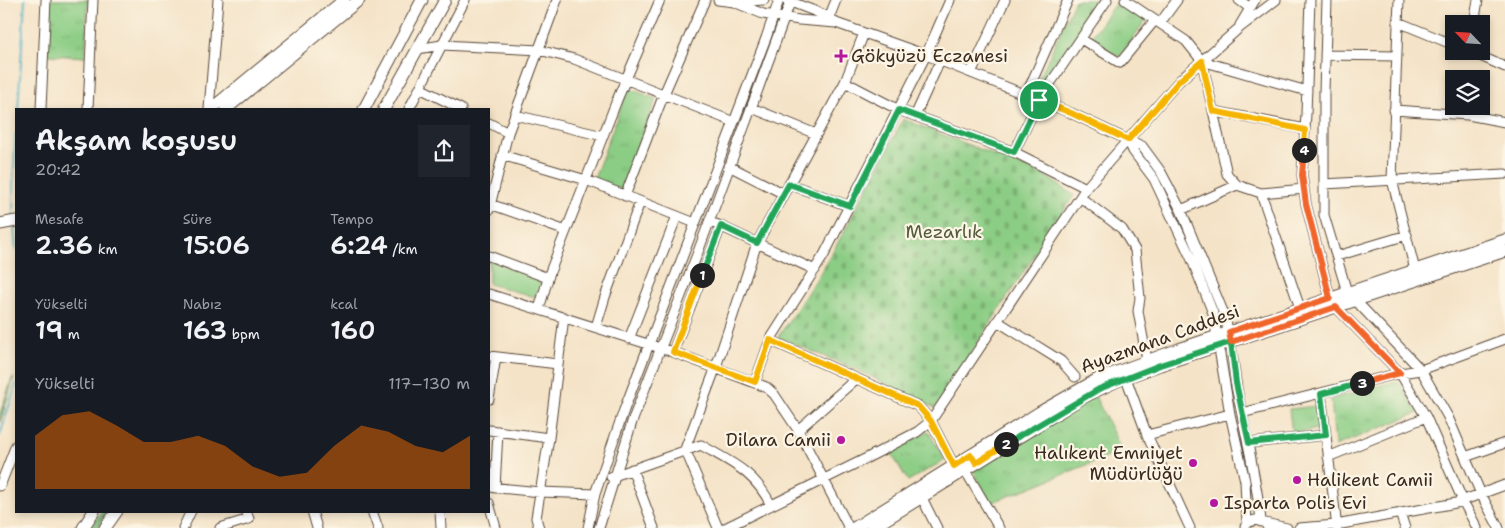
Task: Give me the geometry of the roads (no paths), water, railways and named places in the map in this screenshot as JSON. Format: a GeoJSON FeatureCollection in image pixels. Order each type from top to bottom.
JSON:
{"type":"FeatureCollection","features":[{"type":"Feature","properties":{"kind":"main road"},"geometry":{"type":"LineString","coordinates":[[211,108],[344,0]]}},
{"type":"Feature","properties":{"kind":"main road"},"geometry":{"type":"LineString","coordinates":[[227,108],[332,10],[359,0]]}},
{"type":"Feature","properties":{"kind":"main road"},"geometry":{"type":"LineString","coordinates":[[385,108],[445,0]]}},
{"type":"Feature","properties":{"kind":"main road"},"geometry":{"type":"LineString","coordinates":[[365,108],[418,3]]}},
{"type":"Feature","properties":{"kind":"main road"},"geometry":{"type":"LineString","coordinates":[[1,223],[15,221]]}},
{"type":"Feature","properties":{"kind":"main road","name":"Ayazmana Caddesi"},"geometry":{"type":"LineString","coordinates":[[854,528],[919,493],[1076,390],[1112,373],[1147,360],[1218,341],[1333,303],[1347,292],[1505,240]]}},
{"type":"Feature","properties":{"kind":"main road","name":"Ayazmana Caddesi"},"geometry":{"type":"LineString","coordinates":[[1230,337],[1300,308],[1356,301],[1505,251]]}},
{"type":"Feature","properties":{"kind":"main road","name":"Ayazmana Caddesi"},"geometry":{"type":"LineString","coordinates":[[973,459],[1099,389],[1218,341]]}},
{"type":"Feature","properties":{"kind":"main road","name":"Ayazmana Caddesi"},"geometry":{"type":"LineString","coordinates":[[880,526],[919,493]]}},
{"type":"Feature","properties":{"kind":"main road"},"geometry":{"type":"LineString","coordinates":[[82,528],[93,513]]}},
{"type":"Feature","properties":{"kind":"main road"},"geometry":{"type":"LineString","coordinates":[[105,528],[116,513]]}},
{"type":"Feature","properties":{"kind":"street"},"geometry":{"type":"LineString","coordinates":[[41,108],[46,0]]}},
{"type":"Feature","properties":{"kind":"street"},"geometry":{"type":"LineString","coordinates":[[88,108],[93,0]]}},
{"type":"Feature","properties":{"kind":"street"},"geometry":{"type":"LineString","coordinates":[[210,108],[218,0]]}},
{"type":"Feature","properties":{"kind":"street"},"geometry":{"type":"LineString","coordinates":[[410,108],[465,0]]}},
{"type":"Feature","properties":{"kind":"street"},"geometry":{"type":"LineString","coordinates":[[557,0],[508,133],[490,207],[566,231]]}},
{"type":"Feature","properties":{"kind":"street"},"geometry":{"type":"LineString","coordinates":[[539,309],[548,278],[603,136],[660,0]]}},
{"type":"Feature","properties":{"kind":"street"},"geometry":{"type":"LineString","coordinates":[[625,196],[664,94],[705,0]]}},
{"type":"Feature","properties":{"kind":"street"},"geometry":{"type":"LineString","coordinates":[[718,0],[734,2],[764,0]]}},
{"type":"Feature","properties":{"kind":"street"},"geometry":{"type":"LineString","coordinates":[[588,528],[595,494],[624,410],[779,0]]}},
{"type":"Feature","properties":{"kind":"street"},"geometry":{"type":"LineString","coordinates":[[599,528],[614,476],[660,348],[752,108],[785,17],[789,0],[864,33],[926,55],[1071,113],[1142,146],[1162,172],[1181,210],[1222,307],[1230,337],[1242,413],[1265,524]]}},
{"type":"Feature","properties":{"kind":"street"},"geometry":{"type":"LineString","coordinates":[[832,20],[836,0]]}},
{"type":"Feature","properties":{"kind":"street"},"geometry":{"type":"LineString","coordinates":[[755,382],[770,340],[824,255],[850,206],[926,55],[950,0]]}},
{"type":"Feature","properties":{"kind":"street"},"geometry":{"type":"LineString","coordinates":[[971,73],[1005,0]]}},
{"type":"Feature","properties":{"kind":"street"},"geometry":{"type":"LineString","coordinates":[[1026,95],[1068,0]]}},
{"type":"Feature","properties":{"kind":"street"},"geometry":{"type":"LineString","coordinates":[[1014,152],[1039,100],[1107,0]]}},
{"type":"Feature","properties":{"kind":"street"},"geometry":{"type":"LineString","coordinates":[[1125,0],[1186,42],[1202,61],[1227,174],[1237,185],[1261,193],[1304,189]]}},
{"type":"Feature","properties":{"kind":"street"},"geometry":{"type":"LineString","coordinates":[[1081,39],[1120,63],[1177,0]]}},
{"type":"Feature","properties":{"kind":"street"},"geometry":{"type":"LineString","coordinates":[[1238,29],[1252,4],[1239,0]]}},
{"type":"Feature","properties":{"kind":"street"},"geometry":{"type":"LineString","coordinates":[[725,528],[823,481],[917,432],[931,421],[1086,188],[1179,81],[1238,29],[1276,0]]}},
{"type":"Feature","properties":{"kind":"street"},"geometry":{"type":"LineString","coordinates":[[1310,0],[1302,175],[1306,204],[1333,303],[1400,373],[1426,417],[1477,528]]}},
{"type":"Feature","properties":{"kind":"street"},"geometry":{"type":"LineString","coordinates":[[1327,0],[1324,215],[1347,292]]}},
{"type":"Feature","properties":{"kind":"street"},"geometry":{"type":"LineString","coordinates":[[1399,0],[1392,180],[1415,270]]}},
{"type":"Feature","properties":{"kind":"street"},"geometry":{"type":"LineString","coordinates":[[1476,15],[1478,0]]}},
{"type":"Feature","properties":{"kind":"street"},"geometry":{"type":"LineString","coordinates":[[734,2],[763,14],[832,20]]}},
{"type":"Feature","properties":{"kind":"street"},"geometry":{"type":"LineString","coordinates":[[1398,22],[1445,41]]}},
{"type":"Feature","properties":{"kind":"street"},"geometry":{"type":"LineString","coordinates":[[718,528],[685,449],[716,367],[757,243],[845,82],[864,33]]}},
{"type":"Feature","properties":{"kind":"street"},"geometry":{"type":"LineString","coordinates":[[418,49],[442,45],[539,50],[574,60],[734,122]]}},
{"type":"Feature","properties":{"kind":"street"},"geometry":{"type":"LineString","coordinates":[[1325,55],[1397,56]]}},
{"type":"Feature","properties":{"kind":"street"},"geometry":{"type":"LineString","coordinates":[[1490,60],[1505,66]]}},
{"type":"Feature","properties":{"kind":"street"},"geometry":{"type":"LineString","coordinates":[[915,116],[940,61]]}},
{"type":"Feature","properties":{"kind":"street"},"geometry":{"type":"LineString","coordinates":[[1202,61],[1307,91]]}},
{"type":"Feature","properties":{"kind":"street"},"geometry":{"type":"LineString","coordinates":[[845,82],[899,110],[1014,152],[1086,188]]}},
{"type":"Feature","properties":{"kind":"street"},"geometry":{"type":"LineString","coordinates":[[420,88],[459,108]]}},
{"type":"Feature","properties":{"kind":"street"},"geometry":{"type":"LineString","coordinates":[[752,108],[816,134]]}},
{"type":"Feature","properties":{"kind":"street"},"geometry":{"type":"LineString","coordinates":[[1394,110],[1468,116],[1505,122]]}},
{"type":"Feature","properties":{"kind":"street"},"geometry":{"type":"LineString","coordinates":[[1213,111],[1305,130]]}},
{"type":"Feature","properties":{"kind":"street"},"geometry":{"type":"LineString","coordinates":[[514,115],[603,136]]}},
{"type":"Feature","properties":{"kind":"street"},"geometry":{"type":"LineString","coordinates":[[490,124],[508,133]]}},
{"type":"Feature","properties":{"kind":"street"},"geometry":{"type":"LineString","coordinates":[[1128,140],[1133,151],[1154,180],[1192,260],[1213,313],[1230,414],[1245,481],[1246,526]]}},
{"type":"Feature","properties":{"kind":"street"},"geometry":{"type":"LineString","coordinates":[[502,155],[586,180],[695,223]]}},
{"type":"Feature","properties":{"kind":"street"},"geometry":{"type":"LineString","coordinates":[[729,166],[784,194]]}},
{"type":"Feature","properties":{"kind":"street"},"geometry":{"type":"LineString","coordinates":[[1324,184],[1505,174]]}},
{"type":"Feature","properties":{"kind":"street"},"geometry":{"type":"LineString","coordinates":[[789,184],[850,206]]}},
{"type":"Feature","properties":{"kind":"street"},"geometry":{"type":"LineString","coordinates":[[1181,210],[1237,185]]}},
{"type":"Feature","properties":{"kind":"street"},"geometry":{"type":"LineString","coordinates":[[1261,193],[1300,308]]}},
{"type":"Feature","properties":{"kind":"street"},"geometry":{"type":"LineString","coordinates":[[1080,197],[1122,229],[1134,250],[1140,298],[1138,311],[1147,360]]}},
{"type":"Feature","properties":{"kind":"street"},"geometry":{"type":"LineString","coordinates":[[596,328],[605,297],[640,202]]}},
{"type":"Feature","properties":{"kind":"street"},"geometry":{"type":"LineString","coordinates":[[629,339],[677,216]]}},
{"type":"Feature","properties":{"kind":"street"},"geometry":{"type":"LineString","coordinates":[[710,220],[815,270]]}},
{"type":"Feature","properties":{"kind":"street"},"geometry":{"type":"LineString","coordinates":[[673,352],[721,226]]}},
{"type":"Feature","properties":{"kind":"street"},"geometry":{"type":"LineString","coordinates":[[1337,256],[1407,234]]}},
{"type":"Feature","properties":{"kind":"street"},"geometry":{"type":"LineString","coordinates":[[490,256],[548,278]]}},
{"type":"Feature","properties":{"kind":"street"},"geometry":{"type":"LineString","coordinates":[[490,294],[673,352],[766,387],[774,394],[798,430],[849,528]]}},
{"type":"Feature","properties":{"kind":"street"},"geometry":{"type":"LineString","coordinates":[[1356,301],[1421,370],[1448,418],[1481,494],[1499,528]]}},
{"type":"Feature","properties":{"kind":"street"},"geometry":{"type":"LineString","coordinates":[[539,528],[536,518],[564,317]]}},
{"type":"Feature","properties":{"kind":"street"},"geometry":{"type":"LineString","coordinates":[[997,321],[1060,361],[1075,377]]}},
{"type":"Feature","properties":{"kind":"street"},"geometry":{"type":"LineString","coordinates":[[1242,413],[1400,373],[1421,370],[1505,338]]}},
{"type":"Feature","properties":{"kind":"street"},"geometry":{"type":"LineString","coordinates":[[770,340],[918,406],[931,421],[959,468],[999,528]]}},
{"type":"Feature","properties":{"kind":"street"},"geometry":{"type":"LineString","coordinates":[[490,388],[493,356],[558,364]]}},
{"type":"Feature","properties":{"kind":"street"},"geometry":{"type":"LineString","coordinates":[[1126,378],[1147,435],[1190,528]]}},
{"type":"Feature","properties":{"kind":"street"},"geometry":{"type":"LineString","coordinates":[[798,430],[856,379]]}},
{"type":"Feature","properties":{"kind":"street"},"geometry":{"type":"LineString","coordinates":[[1321,394],[1337,526]]}},
{"type":"Feature","properties":{"kind":"street"},"geometry":{"type":"LineString","coordinates":[[1147,435],[1230,414]]}},
{"type":"Feature","properties":{"kind":"street"},"geometry":{"type":"LineString","coordinates":[[1328,457],[1426,417]]}},
{"type":"Feature","properties":{"kind":"street"},"geometry":{"type":"LineString","coordinates":[[548,438],[493,430],[492,488],[595,494]]}},
{"type":"Feature","properties":{"kind":"street"},"geometry":{"type":"LineString","coordinates":[[1249,443],[1326,435]]}},
{"type":"Feature","properties":{"kind":"street"},"geometry":{"type":"LineString","coordinates":[[1465,457],[1505,444]]}},
{"type":"Feature","properties":{"kind":"street"},"geometry":{"type":"LineString","coordinates":[[601,478],[614,476],[685,449],[701,445],[752,477],[764,491],[771,505]]}},
{"type":"Feature","properties":{"kind":"street"},"geometry":{"type":"LineString","coordinates":[[0,486],[15,448]]}},
{"type":"Feature","properties":{"kind":"street"},"geometry":{"type":"LineString","coordinates":[[632,469],[654,528]]}},
{"type":"Feature","properties":{"kind":"street"},"geometry":{"type":"LineString","coordinates":[[1299,528],[1337,526],[1463,501],[1505,485]]}},
{"type":"Feature","properties":{"kind":"street"},"geometry":{"type":"LineString","coordinates":[[919,493],[937,528]]}},
{"type":"Feature","properties":{"kind":"street"},"geometry":{"type":"LineString","coordinates":[[490,507],[496,528]]}},
{"type":"Feature","properties":{"kind":"street"},"geometry":{"type":"LineString","coordinates":[[183,528],[190,513]]}},
{"type":"Feature","properties":{"kind":"street"},"geometry":{"type":"LineString","coordinates":[[313,513],[317,528]]}},
{"type":"Feature","properties":{"kind":"street"},"geometry":{"type":"LineString","coordinates":[[373,513],[378,528]]}},
{"type":"Feature","properties":{"kind":"street"},"geometry":{"type":"LineString","coordinates":[[440,513],[441,528]]}},
{"type":"Feature","properties":{"kind":"street"},"geometry":{"type":"LineString","coordinates":[[1400,513],[1405,528]]}},
{"type":"Feature","properties":{"kind":"street"},"geometry":{"type":"LineString","coordinates":[[220,528],[249,519]]}},
{"type":"Feature","properties":{"kind":"street"},"geometry":{"type":"LineString","coordinates":[[1246,526],[1255,520],[1287,528]]}},
{"type":"Feature","properties":{"kind":"waterway"},"geometry":{"type":"LineString","coordinates":[[18,108],[25,0]]}},
{"type":"Feature","properties":{"kind":"waterway"},"geometry":{"type":"LineString","coordinates":[[13,216],[15,149]]}},
{"type":"Feature","properties":{"kind":"waterway"},"geometry":{"type":"LineString","coordinates":[[14,226],[15,238]]}},
{"type":"Feature","properties":{"kind":"waterway"},"geometry":{"type":"LineString","coordinates":[[0,435],[15,387]]}},
{"type":"Feature","properties":{"kind":"place","name":"Gökyüzü Eczanesi"},"geometry":{"type":"Point","coordinates":[841,56]}},
{"type":"Feature","properties":{"kind":"place","name":"Dilara Camii"},"geometry":{"type":"Point","coordinates":[841,440]}},
{"type":"Feature","properties":{"kind":"place","name":"Halıkent Emniyet Müdürlüğü"},"geometry":{"type":"Point","coordinates":[1193,463]}},
{"type":"Feature","properties":{"kind":"place","name":"Halikent Camii"},"geometry":{"type":"Point","coordinates":[1297,480]}},
{"type":"Feature","properties":{"kind":"place","name":"Isparta Polis Evi"},"geometry":{"type":"Point","coordinates":[1214,503]}},
{"type":"Feature","properties":{"kind":"park label","name":"Mezarlık"},"geometry":{"type":"Point","coordinates":[944,232]}}]}
